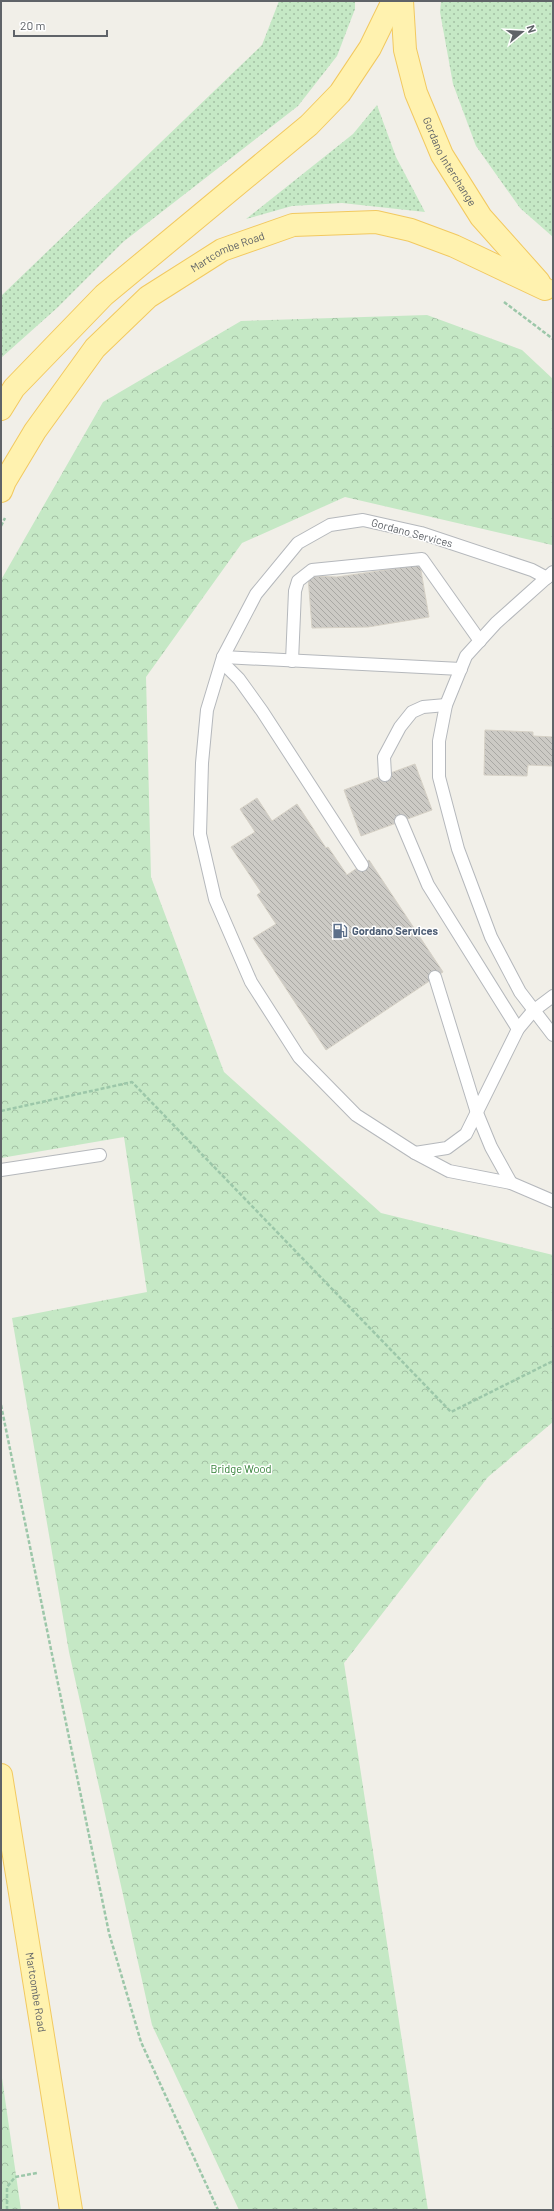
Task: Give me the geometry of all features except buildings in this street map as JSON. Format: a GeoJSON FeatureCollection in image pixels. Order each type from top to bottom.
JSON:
{"type":"FeatureCollection","features":[{"type":"Feature","properties":{"kind":"main road"},"geometry":{"type":"LineString","coordinates":[[1,409],[14,388],[104,296],[309,124],[340,92],[370,48],[393,1]]}},
{"type":"Feature","properties":{"kind":"main road","name":"Gordano Interchange"},"geometry":{"type":"LineString","coordinates":[[402,1],[405,50],[416,93],[442,155],[481,217],[549,292]]}},
{"type":"Feature","properties":{"kind":"main road","name":"Martcombe Road"},"geometry":{"type":"LineString","coordinates":[[1,492],[5,480],[35,431],[94,348],[148,296],[222,250],[293,225],[376,222],[411,230],[454,246],[549,292]]}},
{"type":"Feature","properties":{"kind":"main road","name":"Martcombe Road"},"geometry":{"type":"LineString","coordinates":[[1,1775],[71,2210]]}},
{"type":"Feature","properties":{"kind":"lane","name":"Gordano Services"},"geometry":{"type":"LineString","coordinates":[[550,575],[421,533],[363,520],[330,525],[298,543],[256,594],[223,659],[207,710],[202,763],[200,834],[215,899],[251,982],[299,1057],[356,1116],[416,1153],[449,1171],[511,1183],[553,1201]]}},
{"type":"Feature","properties":{"kind":"lane"},"geometry":{"type":"LineString","coordinates":[[292,661],[295,591],[298,581],[312,570],[422,559],[480,641]]}},
{"type":"Feature","properties":{"kind":"lane","name":"Gordano Services"},"geometry":{"type":"LineString","coordinates":[[550,575],[496,623],[466,656],[446,705],[439,741],[439,777],[458,849],[491,937],[520,992],[533,1011],[553,1035]]}},
{"type":"Feature","properties":{"kind":"lane"},"geometry":{"type":"LineString","coordinates":[[223,659],[461,668]]}},
{"type":"Feature","properties":{"kind":"lane"},"geometry":{"type":"LineString","coordinates":[[223,659],[257,704],[362,865]]}},
{"type":"Feature","properties":{"kind":"lane"},"geometry":{"type":"LineString","coordinates":[[385,775],[384,757],[400,727],[412,712],[423,707],[446,705]]}},
{"type":"Feature","properties":{"kind":"lane"},"geometry":{"type":"LineString","coordinates":[[401,821],[428,885],[518,1029]]}},
{"type":"Feature","properties":{"kind":"lane"},"geometry":{"type":"LineString","coordinates":[[435,977],[477,1113],[491,1147],[511,1183]]}},
{"type":"Feature","properties":{"kind":"lane"},"geometry":{"type":"LineString","coordinates":[[416,1153],[447,1148],[466,1134],[518,1029],[533,1011],[553,996]]}},
{"type":"Feature","properties":{"kind":"lane"},"geometry":{"type":"LineString","coordinates":[[1,1170],[100,1155]]}},
{"type":"Feature","properties":{"kind":"path"},"geometry":{"type":"LineString","coordinates":[[500,299],[553,339]]}},
{"type":"Feature","properties":{"kind":"path"},"geometry":{"type":"LineString","coordinates":[[1,526],[8,513]]}},
{"type":"Feature","properties":{"kind":"path"},"geometry":{"type":"LineString","coordinates":[[1,1111],[132,1082],[451,1412],[553,1361]]}},
{"type":"Feature","properties":{"kind":"path"},"geometry":{"type":"LineString","coordinates":[[1,1405],[109,1933],[141,2042],[218,2210]]}},
{"type":"Feature","properties":{"kind":"path"},"geometry":{"type":"LineString","coordinates":[[7,2210],[7,2187],[15,2177],[64,2167]]}},
{"type":"Feature","properties":{"kind":"green space"},"geometry":{"type":"Polygon","coordinates":[[[279,1],[355,1],[355,9],[337,56],[298,106],[123,242],[57,308],[1,358],[1,296],[262,45],[279,1]]]}},
{"type":"Feature","properties":{"kind":"green space"},"geometry":{"type":"Polygon","coordinates":[[[441,1],[553,1],[553,237],[520,208],[476,146],[453,84],[440,12],[441,1]]]}},
{"type":"Feature","properties":{"kind":"green space"},"geometry":{"type":"Polygon","coordinates":[[[377,105],[396,157],[425,212],[342,203],[292,206],[246,219],[353,134],[377,105]]]}},
{"type":"Feature","properties":{"kind":"green space","name":"Bridge Wood"},"geometry":{"type":"Polygon","coordinates":[[[427,315],[522,350],[553,379],[552,545],[345,497],[242,543],[146,677],[151,877],[224,1072],[381,1213],[553,1255],[553,1422],[488,1477],[344,1663],[428,2210],[239,2210],[152,2025],[69,1652],[12,1318],[147,1292],[124,1137],[1,1158],[1,580],[103,402],[241,321],[427,315]]]}},
{"type":"Feature","properties":{"kind":"green space"},"geometry":{"type":"Polygon","coordinates":[[[1,2071],[21,2210],[1,2210],[1,2071]]]}},
{"type":"Feature","properties":{"kind":"place","name":"Gordano Services"},"geometry":{"type":"Point","coordinates":[340,931]}}]}
